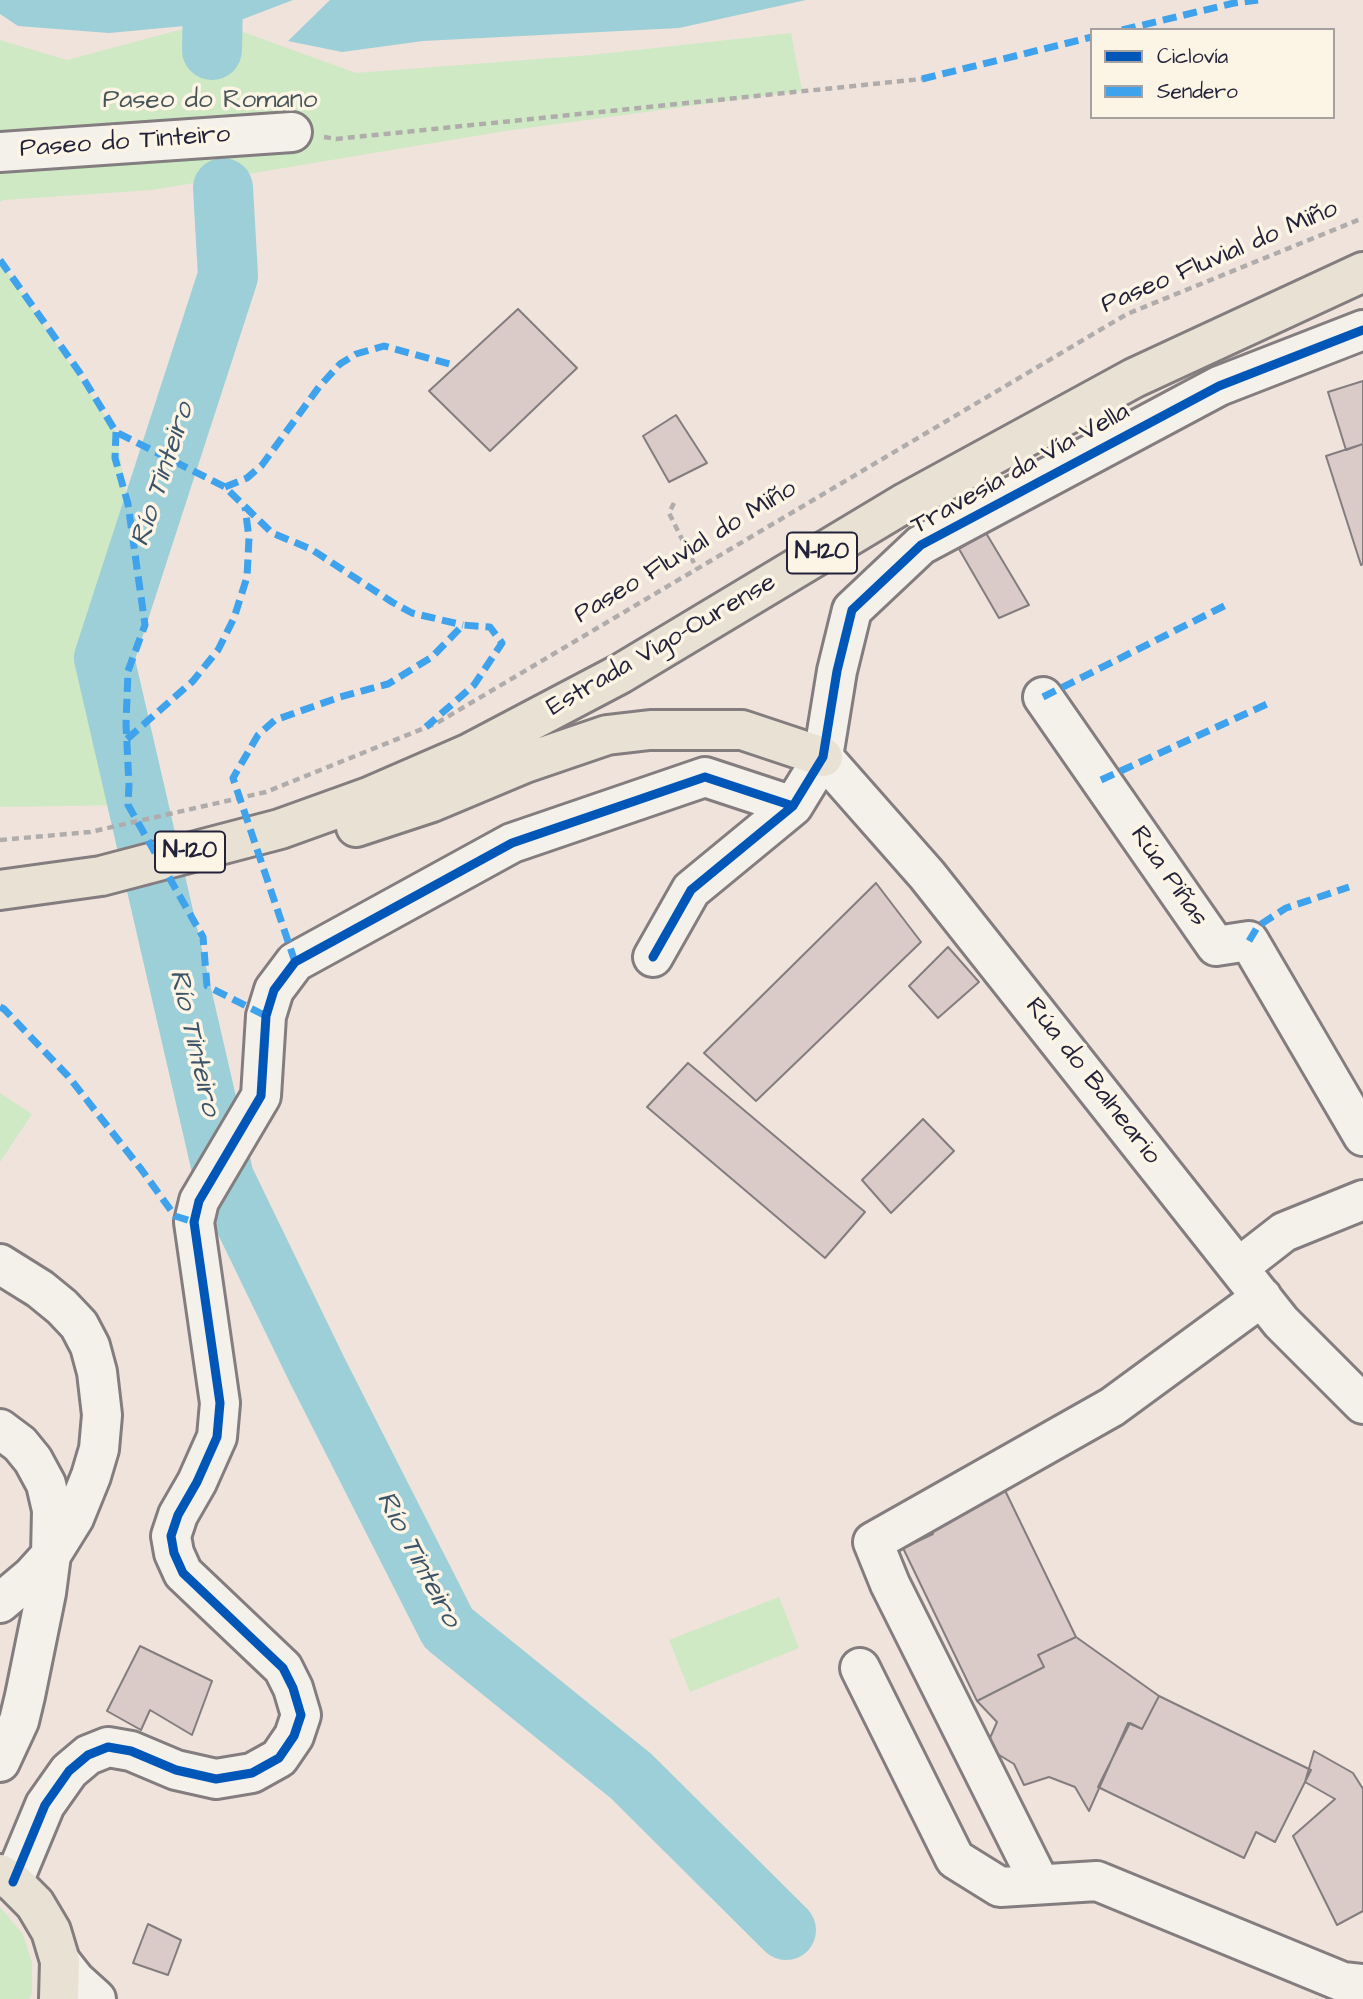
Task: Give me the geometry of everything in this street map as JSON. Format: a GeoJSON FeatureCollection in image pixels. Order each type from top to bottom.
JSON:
{"type":"FeatureCollection","features":[{"type":"Feature","properties":{"kind":"main road","name":"Estrada Vigo-Ourense"},"geometry":{"type":"LineString","coordinates":[[0,890],[101,876],[285,839],[369,797],[468,754],[620,674],[903,504],[1133,378],[1363,272]]}},
{"type":"Feature","properties":{"kind":"main road"},"geometry":{"type":"LineString","coordinates":[[285,839],[432,802],[525,763],[607,735],[650,730],[742,730],[823,757]]}},
{"type":"Feature","properties":{"kind":"main road"},"geometry":{"type":"LineString","coordinates":[[5,1870],[35,1904],[51,1931],[60,1961],[59,1999]]}},
{"type":"Feature","properties":{"kind":"street","name":"Paseo do Tinteiro"},"geometry":{"type":"LineString","coordinates":[[0,152],[292,132]]}},
{"type":"Feature","properties":{"kind":"street","name":"Travesía da Vía Vella"},"geometry":{"type":"LineString","coordinates":[[823,757],[837,671],[852,610],[921,545],[1219,386],[1363,330]]}},
{"type":"Feature","properties":{"kind":"street","name":"Rúa Piñas"},"geometry":{"type":"LineString","coordinates":[[1044,697],[1216,946],[1249,941],[1363,1136]]}},
{"type":"Feature","properties":{"kind":"street"},"geometry":{"type":"LineString","coordinates":[[653,957],[691,890],[793,806],[823,757]]}},
{"type":"Feature","properties":{"kind":"street","name":"Rúa do Balneario"},"geometry":{"type":"LineString","coordinates":[[823,757],[927,875],[1281,1322],[1363,1404]]}},
{"type":"Feature","properties":{"kind":"street"},"geometry":{"type":"LineString","coordinates":[[5,1870],[69,1771],[88,1755],[108,1747],[131,1751],[176,1769],[216,1779],[252,1773],[279,1758],[294,1736],[301,1715],[293,1688],[283,1668],[183,1573],[174,1553],[171,1536],[177,1516],[197,1482],[217,1437],[219,1404],[194,1222],[200,1201],[261,1096],[266,1016],[274,990],[295,961],[512,843],[705,778],[793,806]]}},
{"type":"Feature","properties":{"kind":"street"},"geometry":{"type":"LineString","coordinates":[[1040,1884],[890,1584],[873,1542],[1112,1407],[1250,1282],[1284,1232],[1363,1200]]}},
{"type":"Feature","properties":{"kind":"street"},"geometry":{"type":"LineString","coordinates":[[0,1264],[40,1290],[79,1325],[90,1346],[97,1372],[102,1415],[99,1449],[74,1518],[51,1555],[15,1592],[0,1602]]}},
{"type":"Feature","properties":{"kind":"street"},"geometry":{"type":"LineString","coordinates":[[0,1429],[20,1444],[33,1460],[46,1484],[52,1510],[51,1555],[46,1593],[25,1696],[19,1721],[0,1762]]}},
{"type":"Feature","properties":{"kind":"street"},"geometry":{"type":"LineString","coordinates":[[860,1668],[955,1859],[1000,1887],[1097,1881],[1356,1979]]}},
{"type":"Feature","properties":{"kind":"street"},"geometry":{"type":"LineString","coordinates":[[60,1961],[75,1980],[96,1999]]}},
{"type":"Feature","properties":{"kind":"street"},"geometry":{"type":"LineString","coordinates":[[1304,1999],[1356,1979]]}},
{"type":"Feature","properties":{"kind":"path"},"geometry":{"type":"LineString","coordinates":[[292,132],[336,139],[922,79]]}},
{"type":"Feature","properties":{"kind":"path"},"geometry":{"type":"LineString","coordinates":[[674,503],[669,513],[697,569]]}},
{"type":"Feature","properties":{"kind":"green space","name":"Paseo do Romano"},"geometry":{"type":"Polygon","coordinates":[[[213,21],[356,73],[591,55],[791,33],[802,91],[505,131],[152,190],[0,202],[0,40],[67,60],[213,21]]]}},
{"type":"Feature","properties":{"kind":"green space"},"geometry":{"type":"Polygon","coordinates":[[[0,261],[116,432],[134,541],[84,663],[128,805],[0,807],[0,261]]]}},
{"type":"Feature","properties":{"kind":"green space"},"geometry":{"type":"Polygon","coordinates":[[[0,1093],[32,1114],[0,1162],[0,1093]]]}},
{"type":"Feature","properties":{"kind":"green space"},"geometry":{"type":"Polygon","coordinates":[[[779,1597],[799,1648],[690,1692],[669,1640],[779,1597]]]}},
{"type":"Feature","properties":{"kind":"green space"},"geometry":{"type":"Polygon","coordinates":[[[0,1907],[23,1934],[32,1963],[32,1993],[29,1999],[0,1999],[0,1907]]]}},
{"type":"Feature","properties":{"kind":"water"},"geometry":{"type":"Polygon","coordinates":[[[0,0],[293,0],[238,21],[109,33],[18,26],[0,14],[0,0]]]}},
{"type":"Feature","properties":{"kind":"water"},"geometry":{"type":"Polygon","coordinates":[[[330,0],[806,0],[679,28],[423,41],[342,52],[288,41],[330,0]]]}},
{"type":"Feature","properties":{"kind":"building"},"geometry":{"type":"Polygon","coordinates":[[[518,309],[577,368],[490,451],[429,391],[518,309]]]}},
{"type":"Feature","properties":{"kind":"building"},"geometry":{"type":"Polygon","coordinates":[[[1363,381],[1363,444],[1346,450],[1328,392],[1363,381]]]}},
{"type":"Feature","properties":{"kind":"building"},"geometry":{"type":"Polygon","coordinates":[[[676,415],[707,463],[669,482],[643,436],[676,415]]]}},
{"type":"Feature","properties":{"kind":"building"},"geometry":{"type":"Polygon","coordinates":[[[1363,444],[1363,564],[1361,565],[1326,456],[1363,444]]]}},
{"type":"Feature","properties":{"kind":"building"},"geometry":{"type":"Polygon","coordinates":[[[986,533],[1029,605],[999,618],[959,549],[986,533]]]}},
{"type":"Feature","properties":{"kind":"building"},"geometry":{"type":"Polygon","coordinates":[[[876,883],[921,942],[756,1101],[704,1053],[876,883]]]}},
{"type":"Feature","properties":{"kind":"building"},"geometry":{"type":"Polygon","coordinates":[[[948,947],[979,982],[938,1018],[909,986],[948,947]]]}},
{"type":"Feature","properties":{"kind":"building"},"geometry":{"type":"Polygon","coordinates":[[[688,1063],[865,1212],[825,1258],[647,1107],[688,1063]]]}},
{"type":"Feature","properties":{"kind":"building"},"geometry":{"type":"Polygon","coordinates":[[[923,1119],[954,1151],[891,1213],[862,1180],[923,1119]]]}},
{"type":"Feature","properties":{"kind":"building"},"geometry":{"type":"Polygon","coordinates":[[[999,1478],[1076,1637],[1038,1655],[1044,1667],[977,1701],[903,1548],[933,1534],[924,1515],[999,1478]]]}},
{"type":"Feature","properties":{"kind":"building"},"geometry":{"type":"Polygon","coordinates":[[[1076,1637],[1159,1696],[1142,1729],[1128,1723],[1089,1811],[1075,1787],[1049,1777],[1024,1785],[1014,1764],[986,1747],[997,1722],[977,1701],[1044,1667],[1038,1655],[1076,1637]]]}},
{"type":"Feature","properties":{"kind":"building"},"geometry":{"type":"Polygon","coordinates":[[[140,1646],[212,1681],[192,1735],[150,1710],[141,1730],[107,1711],[140,1646]]]}},
{"type":"Feature","properties":{"kind":"building"},"geometry":{"type":"Polygon","coordinates":[[[1159,1696],[1311,1770],[1275,1842],[1256,1832],[1244,1858],[1098,1787],[1130,1723],[1142,1729],[1159,1696]]]}},
{"type":"Feature","properties":{"kind":"building"},"geometry":{"type":"Polygon","coordinates":[[[1314,1751],[1353,1773],[1363,1789],[1363,1911],[1337,1925],[1293,1836],[1335,1799],[1305,1782],[1314,1751]]]}},
{"type":"Feature","properties":{"kind":"building"},"geometry":{"type":"Polygon","coordinates":[[[148,1924],[181,1940],[168,1975],[133,1963],[148,1924]]]}},
{"type":"Feature","properties":{"kind":"waterway","name":"Río Tinteiro"},"geometry":{"type":"LineString","coordinates":[[212,50],[213,0]]}},
{"type":"Feature","properties":{"kind":"waterway","name":"Río Tinteiro"},"geometry":{"type":"LineString","coordinates":[[223,188],[228,276],[104,658],[224,1178],[317,1370],[448,1628],[631,1776],[786,1930]]}},
{"type":"Feature","properties":{"kind":"marked path"},"geometry":{"type":"LineString","coordinates":[[1130,28],[1234,3],[1258,0]]}},
{"type":"Feature","properties":{"kind":"marked path"},"geometry":{"type":"LineString","coordinates":[[922,79],[1090,37]]}},
{"type":"Feature","properties":{"kind":"marked path"},"geometry":{"type":"LineString","coordinates":[[0,260],[80,373],[116,432],[225,487],[272,533],[311,549],[392,602],[412,613],[463,625]]}},
{"type":"Feature","properties":{"kind":"marked path"},"geometry":{"type":"LineString","coordinates":[[225,487],[247,478],[262,465],[319,387],[340,364],[356,354],[384,346],[453,365]]}},
{"type":"Feature","properties":{"kind":"marked path"},"geometry":{"type":"LineString","coordinates":[[116,432],[115,458],[128,504],[145,625],[128,671],[128,805],[203,937],[207,986],[266,1016]]}},
{"type":"Feature","properties":{"kind":"marked path"},"geometry":{"type":"LineString","coordinates":[[127,739],[193,681],[218,650],[234,618],[247,577],[249,538],[245,507]]}},
{"type":"Feature","properties":{"kind":"marked path"},"geometry":{"type":"LineString","coordinates":[[1043,697],[1226,605]]}},
{"type":"Feature","properties":{"kind":"marked path"},"geometry":{"type":"LineString","coordinates":[[295,962],[233,778],[258,735],[275,720],[340,697],[388,684],[432,657],[463,625],[490,627],[502,643],[474,685],[426,727]]}},
{"type":"Feature","properties":{"kind":"marked path"},"geometry":{"type":"LineString","coordinates":[[1101,780],[1267,704]]}},
{"type":"Feature","properties":{"kind":"marked path"},"geometry":{"type":"LineString","coordinates":[[1249,941],[1258,926],[1286,908],[1349,887]]}},
{"type":"Feature","properties":{"kind":"marked path"},"geometry":{"type":"LineString","coordinates":[[0,1007],[68,1076],[175,1216],[194,1222]]}},
{"type":"Feature","properties":{"kind":"cycle path"},"geometry":{"type":"LineString","coordinates":[[653,957],[691,890],[793,806],[823,757],[837,671],[852,610],[921,545],[1219,386],[1363,330]]}},
{"type":"Feature","properties":{"kind":"cycle path"},"geometry":{"type":"LineString","coordinates":[[13,1882],[45,1805],[69,1771],[88,1755],[108,1747],[131,1751],[176,1770],[216,1779],[252,1773],[279,1758],[294,1736],[301,1715],[293,1688],[283,1668],[183,1573],[174,1553],[171,1536],[178,1515],[197,1482],[217,1437],[220,1403],[194,1222],[199,1201],[261,1096],[266,1016],[274,990],[295,962],[512,843],[705,777],[793,806]]}}]}
